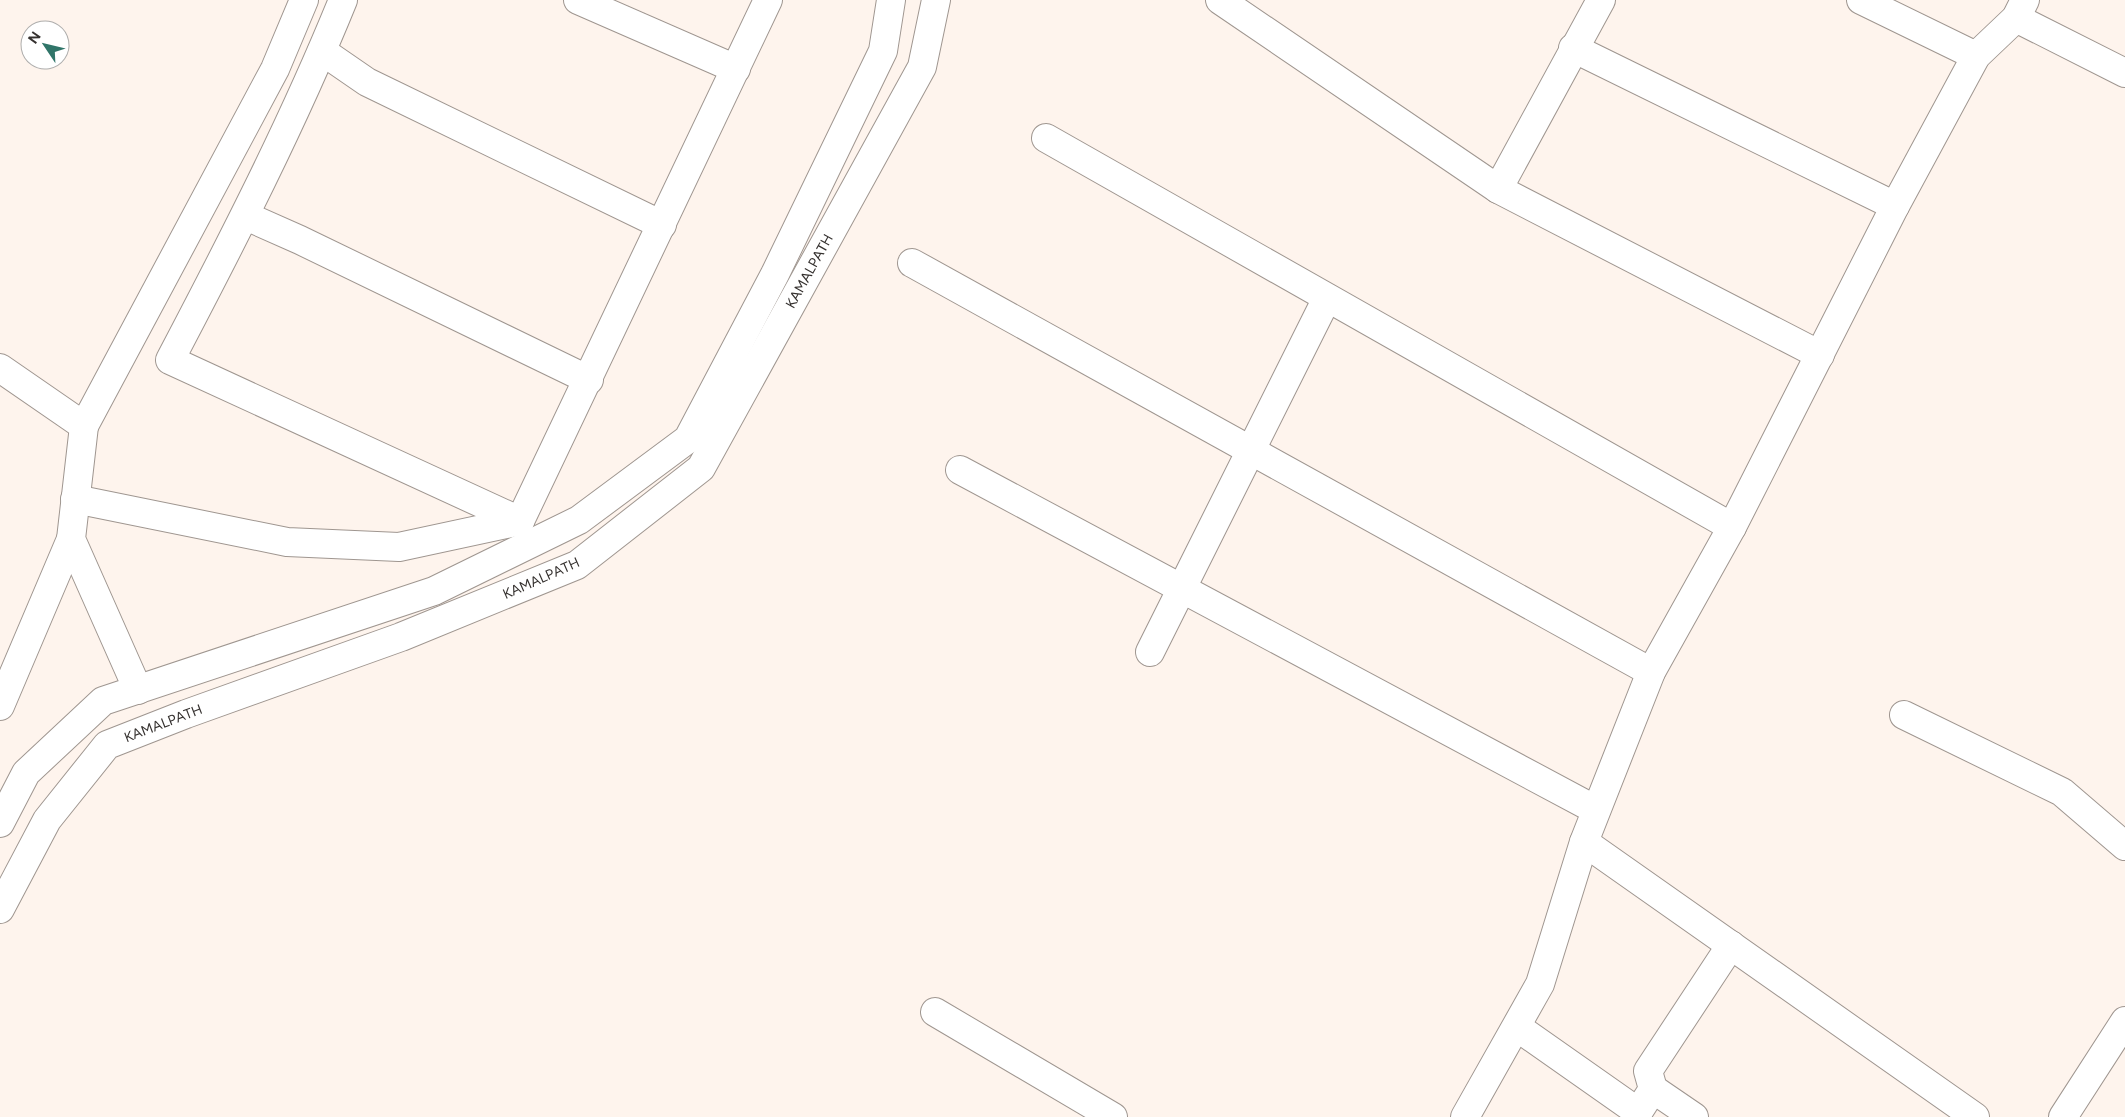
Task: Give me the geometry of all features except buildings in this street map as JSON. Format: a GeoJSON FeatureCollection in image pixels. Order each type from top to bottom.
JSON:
{"type":"FeatureCollection","features":[{"type":"Feature","properties":{"kind":"street"},"geometry":{"type":"LineString","coordinates":[[0,706],[71,538],[84,426],[275,69],[304,0]]}},
{"type":"Feature","properties":{"kind":"street"},"geometry":{"type":"LineString","coordinates":[[343,0],[322,51],[246,216],[170,360],[520,521]]}},
{"type":"Feature","properties":{"kind":"street"},"geometry":{"type":"LineString","coordinates":[[578,0],[736,69]]}},
{"type":"Feature","properties":{"kind":"street"},"geometry":{"type":"LineString","coordinates":[[520,521],[768,0]]}},
{"type":"Feature","properties":{"kind":"street"},"geometry":{"type":"LineString","coordinates":[[0,823],[26,773],[103,701],[434,592],[579,520],[688,439],[775,274],[883,51],[891,0]]}},
{"type":"Feature","properties":{"kind":"street","name":"KAMALPATH"},"geometry":{"type":"LineString","coordinates":[[0,908],[46,820],[107,745],[186,714],[401,637],[577,565],[701,468],[922,67],[936,0]]}},
{"type":"Feature","properties":{"kind":"street"},"geometry":{"type":"LineString","coordinates":[[1220,0],[1498,189],[1820,355]]}},
{"type":"Feature","properties":{"kind":"street"},"geometry":{"type":"LineString","coordinates":[[1498,189],[1573,48],[1601,0]]}},
{"type":"Feature","properties":{"kind":"street"},"geometry":{"type":"LineString","coordinates":[[1861,0],[1976,56]]}},
{"type":"Feature","properties":{"kind":"street"},"geometry":{"type":"LineString","coordinates":[[1465,1117],[1540,984],[1584,842],[1651,672],[1732,527],[1895,206],[1976,56],[2020,9],[2125,73]]}},
{"type":"Feature","properties":{"kind":"street"},"geometry":{"type":"LineString","coordinates":[[1573,48],[1895,206]]}},
{"type":"Feature","properties":{"kind":"street"},"geometry":{"type":"LineString","coordinates":[[322,51],[367,82],[662,225]]}},
{"type":"Feature","properties":{"kind":"street"},"geometry":{"type":"LineString","coordinates":[[1046,138],[1732,527]]}},
{"type":"Feature","properties":{"kind":"street"},"geometry":{"type":"LineString","coordinates":[[246,216],[309,244],[588,380]]}},
{"type":"Feature","properties":{"kind":"street"},"geometry":{"type":"LineString","coordinates":[[912,263],[1651,672]]}},
{"type":"Feature","properties":{"kind":"street"},"geometry":{"type":"LineString","coordinates":[[1150,652],[1328,298]]}},
{"type":"Feature","properties":{"kind":"street"},"geometry":{"type":"LineString","coordinates":[[0,368],[84,426]]}},
{"type":"Feature","properties":{"kind":"street"},"geometry":{"type":"LineString","coordinates":[[960,470],[1596,810]]}},
{"type":"Feature","properties":{"kind":"street"},"geometry":{"type":"LineString","coordinates":[[75,499],[296,542],[399,547],[520,521]]}},
{"type":"Feature","properties":{"kind":"street"},"geometry":{"type":"LineString","coordinates":[[71,538],[138,690]]}},
{"type":"Feature","properties":{"kind":"street"},"geometry":{"type":"LineString","coordinates":[[1904,715],[2062,792],[2125,846]]}},
{"type":"Feature","properties":{"kind":"street"},"geometry":{"type":"LineString","coordinates":[[1584,842],[1975,1117]]}},
{"type":"Feature","properties":{"kind":"street"},"geometry":{"type":"LineString","coordinates":[[1694,1117],[1652,1088],[1648,1071],[1731,945]]}},
{"type":"Feature","properties":{"kind":"street"},"geometry":{"type":"LineString","coordinates":[[935,1012],[1112,1117]]}},
{"type":"Feature","properties":{"kind":"street"},"geometry":{"type":"LineString","coordinates":[[2063,1117],[2125,1021]]}},
{"type":"Feature","properties":{"kind":"street"},"geometry":{"type":"LineString","coordinates":[[1516,1027],[1637,1115],[1652,1088]]}}]}
